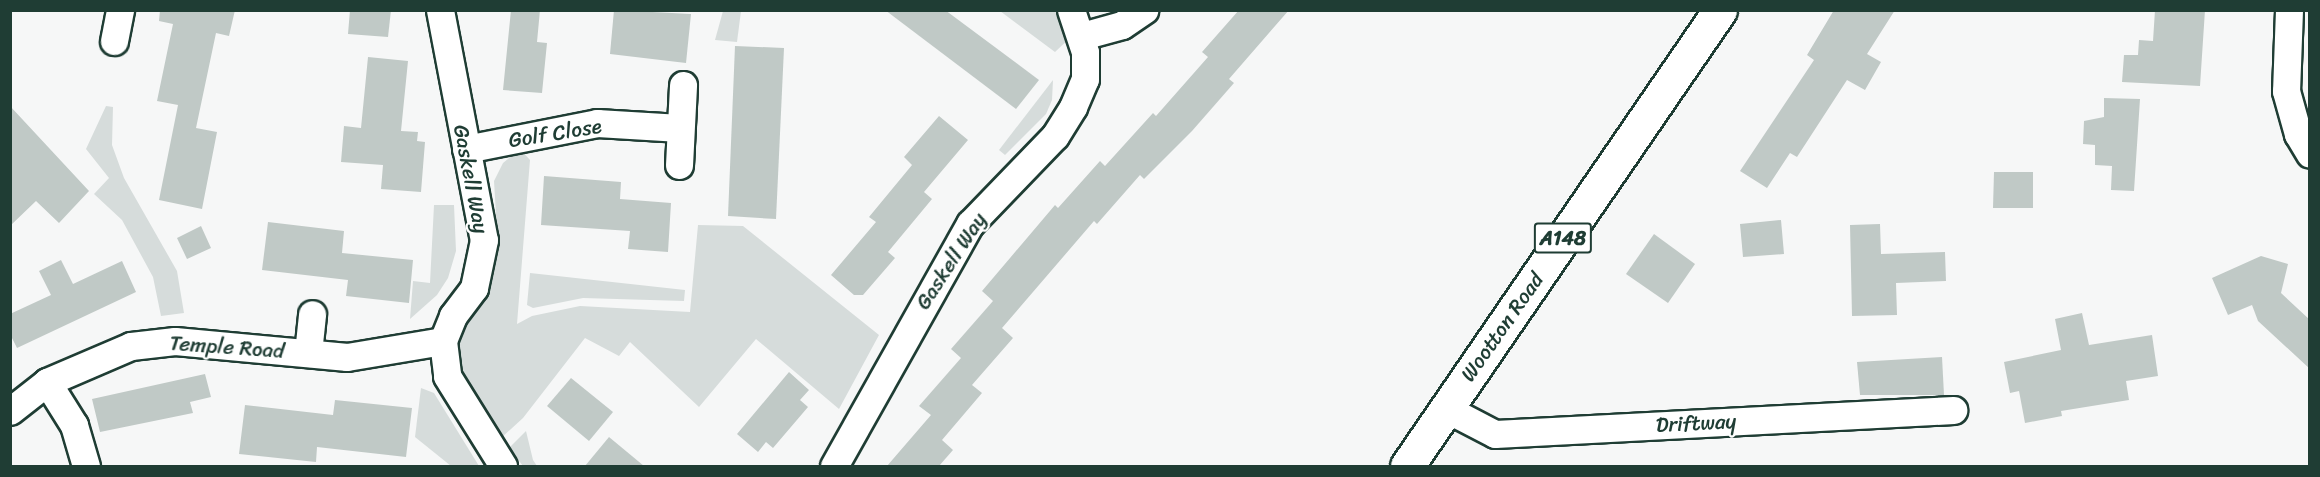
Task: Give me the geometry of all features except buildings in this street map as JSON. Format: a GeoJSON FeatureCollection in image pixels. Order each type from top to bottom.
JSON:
{"type":"FeatureCollection","features":[{"type":"Feature","properties":{"kind":"main road","name":"Wootton Road"},"geometry":{"type":"LineString","coordinates":[[1407,466],[1720,10]]}},
{"type":"Feature","properties":{"kind":"street"},"geometry":{"type":"LineString","coordinates":[[114,41],[120,10]]}},
{"type":"Feature","properties":{"kind":"street","name":"Gaskell Way"},"geometry":{"type":"LineString","coordinates":[[440,10],[484,240],[474,288],[453,316],[443,341],[447,376],[503,466]]}},
{"type":"Feature","properties":{"kind":"street","name":"Gaskell Way"},"geometry":{"type":"LineString","coordinates":[[834,466],[970,224],[1055,136],[1073,107],[1085,79],[1082,36],[1071,10]]}},
{"type":"Feature","properties":{"kind":"street"},"geometry":{"type":"LineString","coordinates":[[1082,36],[1122,25],[1144,10]]}},
{"type":"Feature","properties":{"kind":"street"},"geometry":{"type":"LineString","coordinates":[[2289,10],[2286,91],[2298,134],[2310,154]]}},
{"type":"Feature","properties":{"kind":"street"},"geometry":{"type":"LineString","coordinates":[[679,165],[682,85]]}},
{"type":"Feature","properties":{"kind":"street","name":"Golf Close"},"geometry":{"type":"LineString","coordinates":[[466,149],[597,123],[680,128]]}},
{"type":"Feature","properties":{"kind":"street","name":"Temple Road"},"geometry":{"type":"LineString","coordinates":[[308,353],[312,314]]}},
{"type":"Feature","properties":{"kind":"street","name":"Temple Road"},"geometry":{"type":"LineString","coordinates":[[10,411],[47,382],[131,346],[176,341],[347,357],[443,341]]}},
{"type":"Feature","properties":{"kind":"street"},"geometry":{"type":"LineString","coordinates":[[47,382],[74,425],[86,466]]}},
{"type":"Feature","properties":{"kind":"street","name":"Driftway"},"geometry":{"type":"LineString","coordinates":[[1445,408],[1495,434],[1953,410]]}},
{"type":"Feature","properties":{"kind":"shaded area"},"geometry":{"type":"Polygon","coordinates":[[[723,11],[741,11],[737,42],[715,40],[723,11]]]}},
{"type":"Feature","properties":{"kind":"shaded area"},"geometry":{"type":"Polygon","coordinates":[[[1000,11],[1058,11],[1071,37],[1055,52],[1000,11]]]}},
{"type":"Feature","properties":{"kind":"shaded area"},"geometry":{"type":"Polygon","coordinates":[[[1053,80],[1052,100],[1046,114],[1005,155],[999,150],[1053,80]]]}},
{"type":"Feature","properties":{"kind":"shaded area"},"geometry":{"type":"Polygon","coordinates":[[[106,106],[113,107],[112,145],[124,178],[177,271],[184,313],[161,316],[153,277],[122,220],[94,194],[109,178],[86,149],[106,106]]]}},
{"type":"Feature","properties":{"kind":"shaded area"},"geometry":{"type":"Polygon","coordinates":[[[520,149],[530,160],[517,324],[532,316],[580,306],[690,312],[698,225],[743,226],[879,335],[839,409],[756,339],[699,407],[630,342],[619,356],[585,338],[523,418],[501,438],[470,393],[457,362],[456,347],[493,271],[497,231],[494,181],[503,163],[520,149]]]}},
{"type":"Feature","properties":{"kind":"shaded area"},"geometry":{"type":"Polygon","coordinates":[[[434,205],[454,205],[456,251],[448,278],[437,295],[410,319],[413,281],[430,283],[434,205]]]}},
{"type":"Feature","properties":{"kind":"shaded area"},"geometry":{"type":"Polygon","coordinates":[[[530,273],[685,290],[684,301],[583,298],[533,308],[527,305],[530,273]]]}},
{"type":"Feature","properties":{"kind":"shaded area"},"geometry":{"type":"Polygon","coordinates":[[[421,388],[434,393],[479,466],[451,466],[415,437],[421,388]]]}},
{"type":"Feature","properties":{"kind":"shaded area"},"geometry":{"type":"Polygon","coordinates":[[[526,431],[533,460],[537,466],[523,466],[509,448],[526,431]]]}}]}
